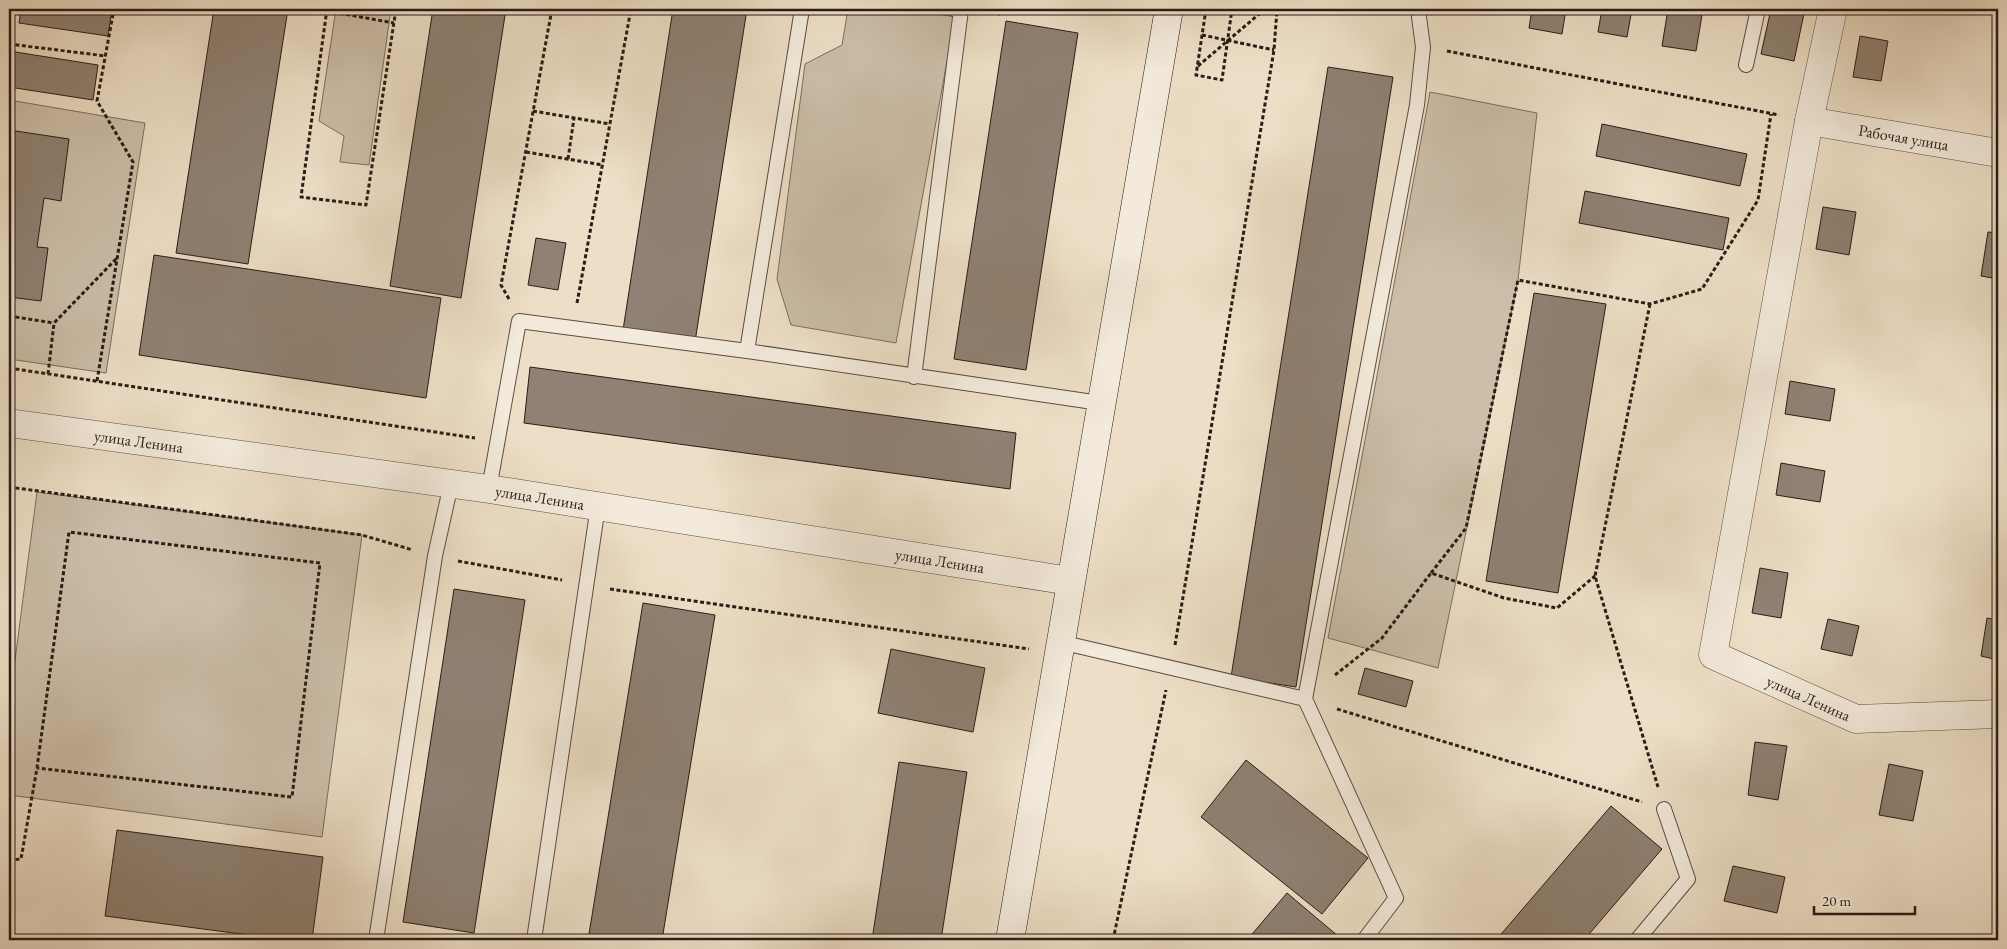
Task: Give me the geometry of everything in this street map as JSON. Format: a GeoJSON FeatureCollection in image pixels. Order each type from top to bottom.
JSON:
{"type":"FeatureCollection","features":[{"type":"Feature","properties":{"kind":"street"},"geometry":{"type":"LineString","coordinates":[[1010,940],[1100,403],[1169,9]]}},
{"type":"Feature","properties":{"kind":"street"},"geometry":{"type":"LineString","coordinates":[[1809,121],[1833,9]]}},
{"type":"Feature","properties":{"kind":"street","name":"Рабочая улица"},"geometry":{"type":"LineString","coordinates":[[1809,121],[1998,153]]}},
{"type":"Feature","properties":{"kind":"street","name":"улица Ленина"},"geometry":{"type":"LineString","coordinates":[[1809,121],[1713,655],[1856,719],[1998,714]]}},
{"type":"Feature","properties":{"kind":"street","name":"улица Ленина"},"geometry":{"type":"LineString","coordinates":[[9,423],[489,489],[1070,581]]}},
{"type":"Feature","properties":{"kind":"lane"},"geometry":{"type":"LineString","coordinates":[[747,351],[802,9]]}},
{"type":"Feature","properties":{"kind":"lane"},"geometry":{"type":"LineString","coordinates":[[914,377],[962,10],[954,9]]}},
{"type":"Feature","properties":{"kind":"lane"},"geometry":{"type":"LineString","coordinates":[[1364,940],[1396,898],[1305,699],[1417,105],[1422,47],[1418,9]]}},
{"type":"Feature","properties":{"kind":"lane"},"geometry":{"type":"LineString","coordinates":[[1746,65],[1758,9]]}},
{"type":"Feature","properties":{"kind":"lane"},"geometry":{"type":"LineString","coordinates":[[489,489],[519,321],[747,351],[1100,403]]}},
{"type":"Feature","properties":{"kind":"lane"},"geometry":{"type":"LineString","coordinates":[[376,940],[435,556],[451,484]]}},
{"type":"Feature","properties":{"kind":"lane"},"geometry":{"type":"LineString","coordinates":[[534,940],[588,585],[598,506]]}},
{"type":"Feature","properties":{"kind":"lane"},"geometry":{"type":"LineString","coordinates":[[1059,647],[1171,668],[1305,699]]}},
{"type":"Feature","properties":{"kind":"lane"},"geometry":{"type":"LineString","coordinates":[[1637,940],[1688,879],[1664,809]]}},
{"type":"Feature","properties":{"kind":"path"},"geometry":{"type":"LineString","coordinates":[[97,381],[133,162],[97,101],[114,9]]}},
{"type":"Feature","properties":{"kind":"path"},"geometry":{"type":"LineString","coordinates":[[394,22],[327,10],[301,197],[366,205],[396,9]]}},
{"type":"Feature","properties":{"kind":"path"},"geometry":{"type":"LineString","coordinates":[[519,321],[501,285],[552,9]]}},
{"type":"Feature","properties":{"kind":"path"},"geometry":{"type":"LineString","coordinates":[[573,328],[632,9]]}},
{"type":"Feature","properties":{"kind":"path"},"geometry":{"type":"LineString","coordinates":[[1206,9],[1196,75],[1222,80],[1232,9]]}},
{"type":"Feature","properties":{"kind":"path"},"geometry":{"type":"LineString","coordinates":[[1198,66],[1265,9]]}},
{"type":"Feature","properties":{"kind":"path"},"geometry":{"type":"LineString","coordinates":[[1113,940],[1171,668],[1274,50],[1278,9]]}},
{"type":"Feature","properties":{"kind":"path"},"geometry":{"type":"LineString","coordinates":[[1202,35],[1274,50]]}},
{"type":"Feature","properties":{"kind":"path"},"geometry":{"type":"LineString","coordinates":[[9,44],[106,56]]}},
{"type":"Feature","properties":{"kind":"path"},"geometry":{"type":"LineString","coordinates":[[1422,47],[1809,121]]}},
{"type":"Feature","properties":{"kind":"path"},"geometry":{"type":"LineString","coordinates":[[533,111],[610,124]]}},
{"type":"Feature","properties":{"kind":"path"},"geometry":{"type":"LineString","coordinates":[[1305,699],[1382,638],[1466,528],[1518,280],[1650,304],[1702,289],[1758,200],[1771,114]]}},
{"type":"Feature","properties":{"kind":"path"},"geometry":{"type":"LineString","coordinates":[[568,159],[574,118]]}},
{"type":"Feature","properties":{"kind":"path"},"geometry":{"type":"LineString","coordinates":[[526,152],[603,166]]}},
{"type":"Feature","properties":{"kind":"path"},"geometry":{"type":"LineString","coordinates":[[48,374],[54,323],[117,258]]}},
{"type":"Feature","properties":{"kind":"path"},"geometry":{"type":"LineString","coordinates":[[1650,304],[1595,576],[1664,809]]}},
{"type":"Feature","properties":{"kind":"path"},"geometry":{"type":"LineString","coordinates":[[9,316],[54,323]]}},
{"type":"Feature","properties":{"kind":"path"},"geometry":{"type":"LineString","coordinates":[[9,368],[498,441]]}},
{"type":"Feature","properties":{"kind":"path"},"geometry":{"type":"LineString","coordinates":[[9,487],[362,535],[435,556],[588,585],[765,612],[1059,647]]}},
{"type":"Feature","properties":{"kind":"path"},"geometry":{"type":"LineString","coordinates":[[9,860],[22,859],[37,768],[69,532],[320,563],[292,797],[37,768]]}},
{"type":"Feature","properties":{"kind":"path"},"geometry":{"type":"LineString","coordinates":[[1431,573],[1504,598],[1557,608],[1595,576]]}},
{"type":"Feature","properties":{"kind":"path"},"geometry":{"type":"LineString","coordinates":[[1305,699],[1664,809]]}},
{"type":"Feature","properties":{"kind":"shaded area"},"geometry":{"type":"Polygon","coordinates":[[[336,9],[391,9],[369,165],[340,162],[344,136],[319,121],[336,9]]]}},
{"type":"Feature","properties":{"kind":"shaded area"},"geometry":{"type":"Polygon","coordinates":[[[848,9],[910,9],[955,17],[896,343],[791,325],[777,279],[805,64],[842,45],[848,9]]]}},
{"type":"Feature","properties":{"kind":"shaded area"},"geometry":{"type":"Polygon","coordinates":[[[1430,92],[1537,113],[1518,280],[1438,668],[1328,638],[1430,92]]]}},
{"type":"Feature","properties":{"kind":"shaded area"},"geometry":{"type":"Polygon","coordinates":[[[9,100],[145,123],[106,373],[9,359],[9,100]]]}},
{"type":"Feature","properties":{"kind":"shaded area"},"geometry":{"type":"Polygon","coordinates":[[[37,492],[362,535],[322,837],[9,795],[9,706],[37,492]]]}},
{"type":"Feature","properties":{"kind":"building"},"geometry":{"type":"Polygon","coordinates":[[[21,9],[112,9],[108,36],[19,23],[21,9]]]}},
{"type":"Feature","properties":{"kind":"building"},"geometry":{"type":"Polygon","coordinates":[[[214,9],[288,9],[248,264],[176,253],[214,9]]]}},
{"type":"Feature","properties":{"kind":"building"},"geometry":{"type":"Polygon","coordinates":[[[433,9],[506,9],[461,298],[390,286],[433,9]]]}},
{"type":"Feature","properties":{"kind":"building"},"geometry":{"type":"Polygon","coordinates":[[[673,9],[747,9],[695,342],[623,330],[673,9]]]}},
{"type":"Feature","properties":{"kind":"building"},"geometry":{"type":"Polygon","coordinates":[[[1532,9],[1566,9],[1562,34],[1529,28],[1532,9]]]}},
{"type":"Feature","properties":{"kind":"building"},"geometry":{"type":"Polygon","coordinates":[[[1602,9],[1632,9],[1627,37],[1598,32],[1602,9]]]}},
{"type":"Feature","properties":{"kind":"building"},"geometry":{"type":"Polygon","coordinates":[[[1668,9],[1703,9],[1696,51],[1662,46],[1668,9]]]}},
{"type":"Feature","properties":{"kind":"building"},"geometry":{"type":"Polygon","coordinates":[[[1771,9],[1805,9],[1794,61],[1761,54],[1771,9]]]}},
{"type":"Feature","properties":{"kind":"building"},"geometry":{"type":"Polygon","coordinates":[[[1006,21],[1078,33],[1026,370],[954,359],[1006,21]]]}},
{"type":"Feature","properties":{"kind":"building"},"geometry":{"type":"Polygon","coordinates":[[[1860,36],[1888,41],[1881,81],[1853,77],[1860,36]]]}},
{"type":"Feature","properties":{"kind":"building"},"geometry":{"type":"Polygon","coordinates":[[[9,51],[98,65],[93,100],[9,87],[9,51]]]}},
{"type":"Feature","properties":{"kind":"building"},"geometry":{"type":"Polygon","coordinates":[[[1328,67],[1393,77],[1296,687],[1231,677],[1328,67]]]}},
{"type":"Feature","properties":{"kind":"building"},"geometry":{"type":"Polygon","coordinates":[[[1602,124],[1747,154],[1740,186],[1596,156],[1602,124]]]}},
{"type":"Feature","properties":{"kind":"building"},"geometry":{"type":"Polygon","coordinates":[[[9,130],[69,139],[61,201],[44,198],[37,247],[48,248],[41,301],[9,297],[9,130]]]}},
{"type":"Feature","properties":{"kind":"building"},"geometry":{"type":"Polygon","coordinates":[[[1585,191],[1729,218],[1723,250],[1579,223],[1585,191]]]}},
{"type":"Feature","properties":{"kind":"building"},"geometry":{"type":"Polygon","coordinates":[[[1823,207],[1856,212],[1849,255],[1816,249],[1823,207]]]}},
{"type":"Feature","properties":{"kind":"building"},"geometry":{"type":"Polygon","coordinates":[[[1988,232],[1998,233],[1998,279],[1981,276],[1988,232]]]}},
{"type":"Feature","properties":{"kind":"building"},"geometry":{"type":"Polygon","coordinates":[[[536,238],[566,243],[558,290],[528,285],[536,238]]]}},
{"type":"Feature","properties":{"kind":"building"},"geometry":{"type":"Polygon","coordinates":[[[154,255],[441,298],[426,398],[139,355],[154,255]]]}},
{"type":"Feature","properties":{"kind":"building"},"geometry":{"type":"Polygon","coordinates":[[[1534,293],[1606,304],[1558,593],[1486,581],[1534,293]]]}},
{"type":"Feature","properties":{"kind":"building"},"geometry":{"type":"Polygon","coordinates":[[[530,367],[1016,433],[1010,489],[524,423],[530,367]]]}},
{"type":"Feature","properties":{"kind":"building"},"geometry":{"type":"Polygon","coordinates":[[[1790,381],[1835,389],[1830,421],[1785,414],[1790,381]]]}},
{"type":"Feature","properties":{"kind":"building"},"geometry":{"type":"Polygon","coordinates":[[[1781,463],[1825,471],[1820,502],[1776,495],[1781,463]]]}},
{"type":"Feature","properties":{"kind":"building"},"geometry":{"type":"Polygon","coordinates":[[[1760,568],[1788,573],[1781,618],[1752,613],[1760,568]]]}},
{"type":"Feature","properties":{"kind":"building"},"geometry":{"type":"Polygon","coordinates":[[[454,589],[525,600],[474,933],[403,922],[454,589]]]}},
{"type":"Feature","properties":{"kind":"building"},"geometry":{"type":"Polygon","coordinates":[[[643,603],[715,615],[662,940],[588,940],[643,603]]]}},
{"type":"Feature","properties":{"kind":"building"},"geometry":{"type":"Polygon","coordinates":[[[1987,618],[1998,620],[1998,660],[1981,656],[1987,618]]]}},
{"type":"Feature","properties":{"kind":"building"},"geometry":{"type":"Polygon","coordinates":[[[1828,619],[1859,626],[1852,656],[1821,649],[1828,619]]]}},
{"type":"Feature","properties":{"kind":"building"},"geometry":{"type":"Polygon","coordinates":[[[891,649],[985,668],[973,732],[878,713],[891,649]]]}},
{"type":"Feature","properties":{"kind":"building"},"geometry":{"type":"Polygon","coordinates":[[[1365,668],[1413,681],[1406,707],[1358,694],[1365,668]]]}},
{"type":"Feature","properties":{"kind":"building"},"geometry":{"type":"Polygon","coordinates":[[[1755,742],[1787,746],[1778,800],[1748,795],[1755,742]]]}},
{"type":"Feature","properties":{"kind":"building"},"geometry":{"type":"Polygon","coordinates":[[[1246,760],[1368,858],[1322,914],[1201,817],[1246,760]]]}},
{"type":"Feature","properties":{"kind":"building"},"geometry":{"type":"Polygon","coordinates":[[[899,762],[967,772],[941,940],[872,940],[899,762]]]}},
{"type":"Feature","properties":{"kind":"building"},"geometry":{"type":"Polygon","coordinates":[[[1889,764],[1923,771],[1913,821],[1879,815],[1889,764]]]}},
{"type":"Feature","properties":{"kind":"building"},"geometry":{"type":"Polygon","coordinates":[[[1611,806],[1662,849],[1584,940],[1496,940],[1611,806]]]}},
{"type":"Feature","properties":{"kind":"building"},"geometry":{"type":"Polygon","coordinates":[[[117,830],[323,857],[312,940],[286,940],[105,916],[117,830]]]}},
{"type":"Feature","properties":{"kind":"building"},"geometry":{"type":"Polygon","coordinates":[[[1733,866],[1785,877],[1777,913],[1724,901],[1733,866]]]}},
{"type":"Feature","properties":{"kind":"building"},"geometry":{"type":"Polygon","coordinates":[[[1287,893],[1338,936],[1335,940],[1247,940],[1287,893]]]}}]}
